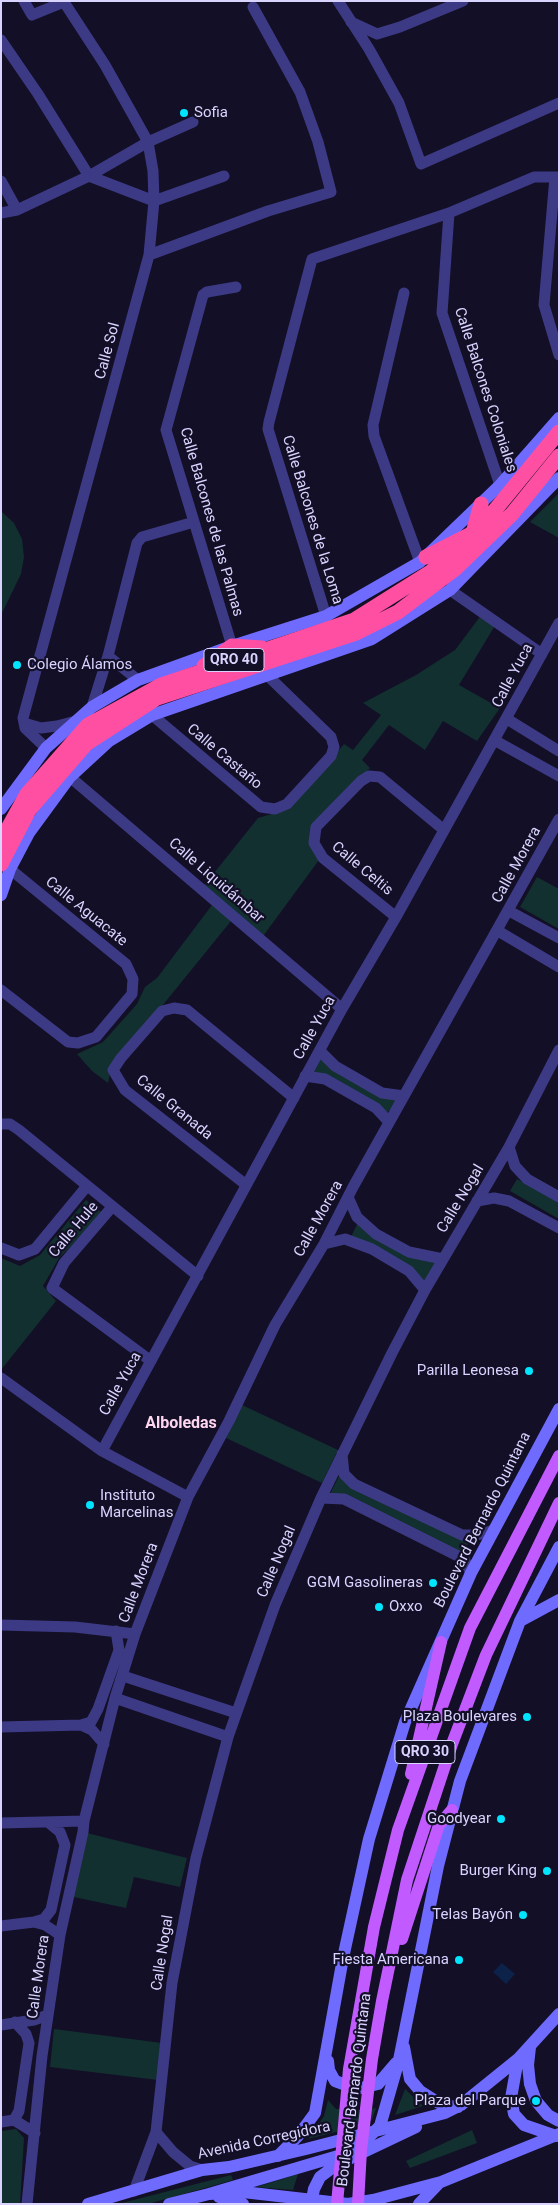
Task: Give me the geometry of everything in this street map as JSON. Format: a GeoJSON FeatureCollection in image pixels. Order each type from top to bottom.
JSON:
{"type":"FeatureCollection","features":[{"type":"Feature","properties":{"kind":"highway","name":"QRO 40"},"geometry":{"type":"LineString","coordinates":[[1,841],[27,794],[88,725],[161,685],[354,620],[435,569],[495,510],[559,432]]}},
{"type":"Feature","properties":{"kind":"highway","name":"QRO 40"},"geometry":{"type":"LineString","coordinates":[[6,866],[29,810],[86,744],[157,698],[356,634],[398,612],[456,569],[512,514],[559,456]]}},
{"type":"Feature","properties":{"kind":"highway"},"geometry":{"type":"LineString","coordinates":[[423,560],[473,533],[480,504]]}},
{"type":"Feature","properties":{"kind":"highway"},"geometry":{"type":"LineString","coordinates":[[190,675],[232,646],[270,648]]}},
{"type":"Feature","properties":{"kind":"main road"},"geometry":{"type":"LineString","coordinates":[[1,809],[46,748],[92,707],[138,680],[232,646],[326,616],[423,560],[500,485],[559,418]]}},
{"type":"Feature","properties":{"kind":"main road"},"geometry":{"type":"LineString","coordinates":[[2,891],[6,866],[29,833],[70,777],[109,741],[152,715],[372,639],[450,590],[559,478]]}},
{"type":"Feature","properties":{"kind":"main road","name":"Boulevard Bernardo Quintana"},"geometry":{"type":"LineString","coordinates":[[278,2156],[298,2136],[316,2113],[343,1958],[376,1814],[405,1722],[470,1573],[559,1409]]}},
{"type":"Feature","properties":{"kind":"main road","name":"Boulevard Bernardo Quintana"},"geometry":{"type":"LineString","coordinates":[[337,2204],[349,2069],[374,1927],[398,1830],[470,1628],[559,1456]]}},
{"type":"Feature","properties":{"kind":"main road","name":"Boulevard Bernardo Quintana"},"geometry":{"type":"LineString","coordinates":[[358,2204],[361,2150],[372,2059],[407,1880],[452,1744],[486,1655],[559,1503]]}},
{"type":"Feature","properties":{"kind":"main road","name":"Boulevard Bernardo Quintana"},"geometry":{"type":"LineString","coordinates":[[373,2132],[380,2126],[399,2060],[452,1810],[464,1769],[520,1621],[559,1547]]}},
{"type":"Feature","properties":{"kind":"main road"},"geometry":{"type":"LineString","coordinates":[[520,1621],[559,1600]]}},
{"type":"Feature","properties":{"kind":"main road"},"geometry":{"type":"LineString","coordinates":[[398,1830],[441,1642]]}},
{"type":"Feature","properties":{"kind":"main road"},"geometry":{"type":"LineString","coordinates":[[382,2001],[439,1825],[452,1810]]}},
{"type":"Feature","properties":{"kind":"main road","name":"Avenida Corregidora"},"geometry":{"type":"LineString","coordinates":[[88,2204],[202,2170],[278,2156],[445,2113],[458,2107],[518,2059],[559,2014]]}},
{"type":"Feature","properties":{"kind":"main road"},"geometry":{"type":"LineString","coordinates":[[403,2041],[410,2079],[420,2091],[442,2105],[458,2107]]}},
{"type":"Feature","properties":{"kind":"main road"},"geometry":{"type":"LineString","coordinates":[[530,2047],[528,2066],[536,2101],[548,2115],[559,2121]]}},
{"type":"Feature","properties":{"kind":"main road"},"geometry":{"type":"LineString","coordinates":[[327,2051],[328,2070],[335,2081],[357,2090],[378,2084],[399,2060]]}},
{"type":"Feature","properties":{"kind":"main road"},"geometry":{"type":"LineString","coordinates":[[518,2059],[511,2098],[514,2114],[524,2125],[557,2135]]}},
{"type":"Feature","properties":{"kind":"main road"},"geometry":{"type":"LineString","coordinates":[[311,2202],[314,2189],[320,2177],[336,2165],[445,2113]]}},
{"type":"Feature","properties":{"kind":"main road"},"geometry":{"type":"LineString","coordinates":[[169,2204],[207,2197],[338,2156],[364,2142],[373,2132]]}},
{"type":"Feature","properties":{"kind":"main road"},"geometry":{"type":"LineString","coordinates":[[207,2197],[268,2194],[311,2202],[348,2204],[373,2200],[441,2182],[557,2135]]}},
{"type":"Feature","properties":{"kind":"main road"},"geometry":{"type":"LineString","coordinates":[[418,2204],[441,2182]]}},
{"type":"Feature","properties":{"kind":"main road"},"geometry":{"type":"LineString","coordinates":[[207,2197],[244,2204]]}},
{"type":"Feature","properties":{"kind":"street","name":"Calle Sol"},"geometry":{"type":"LineString","coordinates":[[24,1],[32,15],[64,2],[105,65],[148,142],[153,171],[154,201],[149,255],[23,718],[24,723]]}},
{"type":"Feature","properties":{"kind":"street"},"geometry":{"type":"LineString","coordinates":[[338,1],[349,21],[369,49],[399,103],[422,164],[559,103]]}},
{"type":"Feature","properties":{"kind":"street"},"geometry":{"type":"LineString","coordinates":[[349,21],[377,34],[400,28],[463,1]]}},
{"type":"Feature","properties":{"kind":"street"},"geometry":{"type":"LineString","coordinates":[[149,255],[268,211],[332,192],[318,142],[300,92],[254,7]]}},
{"type":"Feature","properties":{"kind":"street"},"geometry":{"type":"LineString","coordinates":[[1,40],[38,94],[89,176],[154,201],[224,176]]}},
{"type":"Feature","properties":{"kind":"street"},"geometry":{"type":"LineString","coordinates":[[1,214],[17,210],[89,176],[148,142],[193,122]]}},
{"type":"Feature","properties":{"kind":"street"},"geometry":{"type":"LineString","coordinates":[[449,213],[534,177],[557,177],[544,305],[559,355]]}},
{"type":"Feature","properties":{"kind":"street"},"geometry":{"type":"LineString","coordinates":[[1,181],[17,210]]}},
{"type":"Feature","properties":{"kind":"street","name":"Calle Balcones de la Loma"},"geometry":{"type":"LineString","coordinates":[[326,616],[268,429],[312,259],[449,213]]}},
{"type":"Feature","properties":{"kind":"street","name":"Calle Balcones Coloniales"},"geometry":{"type":"LineString","coordinates":[[449,213],[442,312],[500,485]]}},
{"type":"Feature","properties":{"kind":"street","name":"Calle Balcones de las Palmas"},"geometry":{"type":"LineString","coordinates":[[232,646],[166,430],[203,295],[207,292],[236,287]]}},
{"type":"Feature","properties":{"kind":"street"},"geometry":{"type":"LineString","coordinates":[[404,293],[373,425],[374,436],[423,560]]}},
{"type":"Feature","properties":{"kind":"street"},"geometry":{"type":"LineString","coordinates":[[92,707],[108,656],[138,543],[142,537],[194,522]]}},
{"type":"Feature","properties":{"kind":"street"},"geometry":{"type":"LineString","coordinates":[[450,590],[542,654]]}},
{"type":"Feature","properties":{"kind":"street","name":"Calle Yuca"},"geometry":{"type":"LineString","coordinates":[[102,1451],[198,1276],[245,1184],[507,719],[559,623]]}},
{"type":"Feature","properties":{"kind":"street"},"geometry":{"type":"LineString","coordinates":[[108,656],[138,680]]}},
{"type":"Feature","properties":{"kind":"street","name":"Calle Castaño"},"geometry":{"type":"LineString","coordinates":[[152,715],[261,807],[275,808],[287,804],[331,756],[334,747],[331,737],[267,675]]}},
{"type":"Feature","properties":{"kind":"street"},"geometry":{"type":"LineString","coordinates":[[507,719],[559,751]]}},
{"type":"Feature","properties":{"kind":"street"},"geometry":{"type":"LineString","coordinates":[[24,723],[41,728],[76,721]]}},
{"type":"Feature","properties":{"kind":"street"},"geometry":{"type":"LineString","coordinates":[[24,723],[26,728],[46,748]]}},
{"type":"Feature","properties":{"kind":"street"},"geometry":{"type":"LineString","coordinates":[[494,740],[559,776]]}},
{"type":"Feature","properties":{"kind":"street","name":"Calle Celtis"},"geometry":{"type":"LineString","coordinates":[[396,917],[323,858],[314,843],[316,827],[361,781],[369,776],[380,777],[444,830]]}},
{"type":"Feature","properties":{"kind":"street","name":"Calle Liquidámbar"},"geometry":{"type":"LineString","coordinates":[[70,777],[342,1009]]}},
{"type":"Feature","properties":{"kind":"street","name":"Calle Morera"},"geometry":{"type":"LineString","coordinates":[[27,2204],[48,2015],[60,1935],[84,1821],[115,1698],[135,1634],[188,1497],[229,1421],[275,1325],[324,1244],[389,1122],[498,931],[559,819]]}},
{"type":"Feature","properties":{"kind":"street","name":"Calle Aguacate"},"geometry":{"type":"LineString","coordinates":[[1,990],[68,1042],[78,1043],[96,1038],[132,994],[134,979],[126,964],[6,866]]}},
{"type":"Feature","properties":{"kind":"street"},"geometry":{"type":"LineString","coordinates":[[509,911],[559,938]]}},
{"type":"Feature","properties":{"kind":"street"},"geometry":{"type":"LineString","coordinates":[[498,931],[559,967]]}},
{"type":"Feature","properties":{"kind":"street","name":"Calle Granada"},"geometry":{"type":"LineString","coordinates":[[245,1184],[125,1090],[113,1070],[162,1010],[174,1008],[187,1010],[294,1098]]}},
{"type":"Feature","properties":{"kind":"street","name":"Calle Nogal"},"geometry":{"type":"LineString","coordinates":[[134,2191],[156,2132],[172,1983],[188,1893],[228,1737],[275,1605],[321,1498],[425,1290],[509,1147],[559,1050]]}},
{"type":"Feature","properties":{"kind":"street"},"geometry":{"type":"LineString","coordinates":[[320,1051],[335,1066],[382,1093],[404,1096]]}},
{"type":"Feature","properties":{"kind":"street"},"geometry":{"type":"LineString","coordinates":[[306,1076],[325,1079],[376,1108],[389,1122]]}},
{"type":"Feature","properties":{"kind":"street"},"geometry":{"type":"LineString","coordinates":[[1,1124],[10,1124],[112,1208]]}},
{"type":"Feature","properties":{"kind":"street"},"geometry":{"type":"LineString","coordinates":[[509,1147],[515,1166],[527,1179],[559,1197]]}},
{"type":"Feature","properties":{"kind":"street"},"geometry":{"type":"LineString","coordinates":[[1,1248],[19,1255],[35,1249],[87,1186]]}},
{"type":"Feature","properties":{"kind":"street"},"geometry":{"type":"LineString","coordinates":[[348,1198],[357,1217],[376,1234],[409,1252],[442,1259]]}},
{"type":"Feature","properties":{"kind":"street"},"geometry":{"type":"LineString","coordinates":[[477,1201],[494,1198],[509,1201],[559,1228]]}},
{"type":"Feature","properties":{"kind":"street","name":"Calle Hule"},"geometry":{"type":"LineString","coordinates":[[151,1361],[52,1288],[64,1263],[112,1208],[198,1276]]}},
{"type":"Feature","properties":{"kind":"street"},"geometry":{"type":"LineString","coordinates":[[324,1244],[345,1239],[372,1249],[409,1271],[425,1290]]}},
{"type":"Feature","properties":{"kind":"street"},"geometry":{"type":"LineString","coordinates":[[1,1378],[102,1451],[188,1497]]}},
{"type":"Feature","properties":{"kind":"street"},"geometry":{"type":"LineString","coordinates":[[342,1454],[344,1474],[354,1484],[462,1535],[477,1535],[494,1530]]}},
{"type":"Feature","properties":{"kind":"street"},"geometry":{"type":"LineString","coordinates":[[321,1498],[344,1499],[464,1559],[470,1573]]}},
{"type":"Feature","properties":{"kind":"street"},"geometry":{"type":"LineString","coordinates":[[398,1527],[407,1509]]}},
{"type":"Feature","properties":{"kind":"street"},"geometry":{"type":"LineString","coordinates":[[1,1626],[75,1627],[135,1634]]}},
{"type":"Feature","properties":{"kind":"street"},"geometry":{"type":"LineString","coordinates":[[1,1727],[81,1725],[91,1722],[98,1709],[119,1650],[116,1631]]}},
{"type":"Feature","properties":{"kind":"street"},"geometry":{"type":"LineString","coordinates":[[123,1676],[236,1713]]}},
{"type":"Feature","properties":{"kind":"street"},"geometry":{"type":"LineString","coordinates":[[115,1698],[228,1737]]}},
{"type":"Feature","properties":{"kind":"street"},"geometry":{"type":"LineString","coordinates":[[81,1725],[92,1730],[104,1744]]}},
{"type":"Feature","properties":{"kind":"street"},"geometry":{"type":"LineString","coordinates":[[1,1823],[84,1821]]}},
{"type":"Feature","properties":{"kind":"street","name":"Calle Morera"},"geometry":{"type":"LineString","coordinates":[[34,1922],[44,1918],[51,1910],[65,1845],[60,1832],[48,1822]]}},
{"type":"Feature","properties":{"kind":"street"},"geometry":{"type":"LineString","coordinates":[[1,1926],[34,1922],[45,1925],[60,1935]]}},
{"type":"Feature","properties":{"kind":"street"},"geometry":{"type":"LineString","coordinates":[[1,2025],[34,2020],[48,2015]]}},
{"type":"Feature","properties":{"kind":"street","name":"Calle Morera"},"geometry":{"type":"LineString","coordinates":[[14,2120],[19,2112],[29,2043],[26,2034],[15,2022]]}},
{"type":"Feature","properties":{"kind":"street"},"geometry":{"type":"LineString","coordinates":[[1,2122],[14,2120],[34,2132]]}},
{"type":"Feature","properties":{"kind":"street"},"geometry":{"type":"LineString","coordinates":[[156,2132],[173,2152],[190,2166],[202,2170]]}},
{"type":"Feature","properties":{"kind":"green space"},"geometry":{"type":"Polygon","coordinates":[[[559,493],[559,538],[530,522],[559,493]]]}},
{"type":"Feature","properties":{"kind":"green space"},"geometry":{"type":"Polygon","coordinates":[[[1,511],[14,523],[22,539],[24,557],[21,574],[1,615],[1,511]]]}},
{"type":"Feature","properties":{"kind":"green space"},"geometry":{"type":"Polygon","coordinates":[[[482,614],[496,624],[459,685],[500,708],[477,741],[443,721],[425,750],[389,725],[362,760],[370,768],[315,827],[319,860],[258,943],[231,921],[111,1069],[108,1083],[92,1071],[77,1054],[103,1042],[137,1004],[145,987],[157,978],[212,905],[198,893],[258,818],[289,809],[344,744],[353,750],[381,715],[363,703],[416,675],[455,650],[482,614]]]}},
{"type":"Feature","properties":{"kind":"green space"},"geometry":{"type":"Polygon","coordinates":[[[537,877],[559,889],[559,929],[520,907],[537,877]]]}},
{"type":"Feature","properties":{"kind":"green space"},"geometry":{"type":"Polygon","coordinates":[[[321,1058],[399,1099],[387,1113],[314,1072],[321,1058]]]}},
{"type":"Feature","properties":{"kind":"green space"},"geometry":{"type":"Polygon","coordinates":[[[517,1179],[559,1203],[559,1219],[510,1191],[517,1179]]]}},
{"type":"Feature","properties":{"kind":"green space"},"geometry":{"type":"Polygon","coordinates":[[[86,1200],[104,1214],[59,1258],[43,1286],[56,1301],[1,1370],[1,1258],[20,1266],[40,1255],[86,1200]]]}},
{"type":"Feature","properties":{"kind":"green space"},"geometry":{"type":"Polygon","coordinates":[[[358,1222],[437,1261],[424,1284],[351,1237],[358,1222]]]}},
{"type":"Feature","properties":{"kind":"green space"},"geometry":{"type":"Polygon","coordinates":[[[242,1405],[338,1450],[322,1483],[226,1438],[242,1405]]]}},
{"type":"Feature","properties":{"kind":"green space"},"geometry":{"type":"Polygon","coordinates":[[[340,1474],[472,1537],[463,1553],[330,1494],[340,1474]]]}},
{"type":"Feature","properties":{"kind":"green space"},"geometry":{"type":"Polygon","coordinates":[[[83,1832],[187,1858],[180,1887],[134,1877],[126,1908],[69,1896],[83,1832]]]}},
{"type":"Feature","properties":{"kind":"green space"},"geometry":{"type":"Polygon","coordinates":[[[54,2029],[162,2043],[158,2080],[50,2067],[54,2029]]]}},
{"type":"Feature","properties":{"kind":"green space"},"geometry":{"type":"Polygon","coordinates":[[[405,2089],[423,2106],[395,2115],[405,2089]]]}},
{"type":"Feature","properties":{"kind":"green space"},"geometry":{"type":"Polygon","coordinates":[[[328,2100],[336,2109],[367,2110],[376,2108],[372,2120],[364,2125],[308,2139],[324,2116],[328,2100]]]}},
{"type":"Feature","properties":{"kind":"green space"},"geometry":{"type":"Polygon","coordinates":[[[16,2129],[24,2138],[20,2204],[1,2204],[1,2131],[16,2129]]]}},
{"type":"Feature","properties":{"kind":"green space"},"geometry":{"type":"Polygon","coordinates":[[[472,2130],[477,2143],[410,2168],[406,2161],[472,2130]]]}},
{"type":"Feature","properties":{"kind":"green space"},"geometry":{"type":"Polygon","coordinates":[[[298,2174],[293,2190],[256,2187],[283,2179],[298,2174]]]}},
{"type":"Feature","properties":{"kind":"green space"},"geometry":{"type":"Polygon","coordinates":[[[231,2175],[233,2180],[148,2204],[118,2204],[231,2175]]]}},
{"type":"Feature","properties":{"kind":"water"},"geometry":{"type":"Polygon","coordinates":[[[502,1963],[515,1974],[506,1984],[493,1972],[502,1963]]]}},
{"type":"Feature","properties":{"kind":"place","name":"Sofia"},"geometry":{"type":"Point","coordinates":[184,113]}},
{"type":"Feature","properties":{"kind":"place","name":"Colegio Álamos"},"geometry":{"type":"Point","coordinates":[17,665]}},
{"type":"Feature","properties":{"kind":"place","name":"Parilla Leonesa"},"geometry":{"type":"Point","coordinates":[529,1371]}},
{"type":"Feature","properties":{"kind":"place","name":"Instituto Marcelinas"},"geometry":{"type":"Point","coordinates":[90,1505]}},
{"type":"Feature","properties":{"kind":"place","name":"GGM Gasolineras"},"geometry":{"type":"Point","coordinates":[433,1583]}},
{"type":"Feature","properties":{"kind":"place","name":"Oxxo"},"geometry":{"type":"Point","coordinates":[379,1607]}},
{"type":"Feature","properties":{"kind":"place","name":"Plaza Boulevares"},"geometry":{"type":"Point","coordinates":[527,1717]}},
{"type":"Feature","properties":{"kind":"place","name":"Goodyear"},"geometry":{"type":"Point","coordinates":[501,1819]}},
{"type":"Feature","properties":{"kind":"place","name":"Burger King"},"geometry":{"type":"Point","coordinates":[547,1871]}},
{"type":"Feature","properties":{"kind":"place","name":"Telas Bayón"},"geometry":{"type":"Point","coordinates":[523,1915]}},
{"type":"Feature","properties":{"kind":"place","name":"Fiesta Americana"},"geometry":{"type":"Point","coordinates":[459,1960]}},
{"type":"Feature","properties":{"kind":"place","name":"Plaza del Parque"},"geometry":{"type":"Point","coordinates":[536,2101]}},
{"type":"Feature","properties":{"kind":"district","name":"Alboledas"},"geometry":{"type":"Point","coordinates":[181,1424]}}]}
